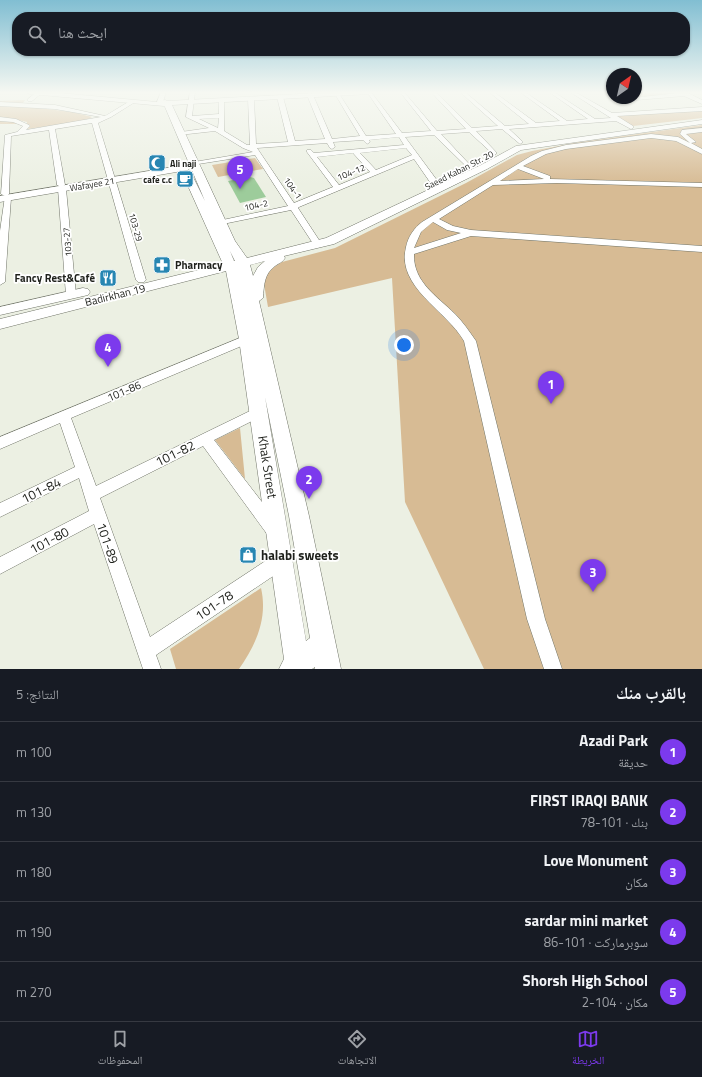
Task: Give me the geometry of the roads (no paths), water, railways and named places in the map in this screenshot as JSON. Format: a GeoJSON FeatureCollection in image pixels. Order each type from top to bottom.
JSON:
{"type":"FeatureCollection","features":[{"type":"Feature","properties":{"kind":"main road"},"geometry":{"type":"LineString","coordinates":[[172,123],[216,239],[219,253],[218,258],[202,265]]}},
{"type":"Feature","properties":{"kind":"main road"},"geometry":{"type":"LineString","coordinates":[[175,123],[181,134],[188,166],[221,223],[254,311],[299,516],[328,669]]}},
{"type":"Feature","properties":{"kind":"main road","name":"Saeed Kaban Str. 20"},"geometry":{"type":"LineString","coordinates":[[293,248],[315,240],[435,183],[506,146],[520,142],[631,127],[676,123]]}},
{"type":"Feature","properties":{"kind":"main road","name":"Saeed Kaban Str. 20"},"geometry":{"type":"LineString","coordinates":[[235,261],[330,241],[484,167],[518,148],[687,123]]}},
{"type":"Feature","properties":{"kind":"main road","name":"Wafayee 21"},"geometry":{"type":"LineString","coordinates":[[3,197],[188,166]]}},
{"type":"Feature","properties":{"kind":"main road"},"geometry":{"type":"LineString","coordinates":[[216,239],[235,261]]}},
{"type":"Feature","properties":{"kind":"main road"},"geometry":{"type":"LineString","coordinates":[[229,242],[249,251],[293,248]]}},
{"type":"Feature","properties":{"kind":"main road"},"geometry":{"type":"LineString","coordinates":[[254,311],[258,278],[261,270],[270,262],[293,248]]}},
{"type":"Feature","properties":{"kind":"main road","name":"Badirkhan 19"},"geometry":{"type":"LineString","coordinates":[[0,311],[202,265],[235,261]]}},
{"type":"Feature","properties":{"kind":"main road","name":"Badirkhan 19"},"geometry":{"type":"LineString","coordinates":[[0,324],[163,283],[235,261]]}},
{"type":"Feature","properties":{"kind":"main road","name":"Khak Street"},"geometry":{"type":"LineString","coordinates":[[235,261],[238,292],[259,412],[282,560],[296,667]]}},
{"type":"Feature","properties":{"kind":"main road"},"geometry":{"type":"LineString","coordinates":[[163,283],[208,277],[220,278],[231,283],[238,292]]}},
{"type":"Feature","properties":{"kind":"main road"},"geometry":{"type":"LineString","coordinates":[[296,667],[323,643]]}},
{"type":"Feature","properties":{"kind":"street"},"geometry":{"type":"LineString","coordinates":[[20,132],[27,126],[21,123]]}},
{"type":"Feature","properties":{"kind":"street"},"geometry":{"type":"LineString","coordinates":[[0,282],[3,197],[8,135],[82,123]]}},
{"type":"Feature","properties":{"kind":"street","name":"103-29"},"geometry":{"type":"LineString","coordinates":[[97,123],[141,280]]}},
{"type":"Feature","properties":{"kind":"street"},"geometry":{"type":"LineString","coordinates":[[203,123],[219,130],[245,147],[255,149]]}},
{"type":"Feature","properties":{"kind":"street"},"geometry":{"type":"LineString","coordinates":[[219,130],[220,123]]}},
{"type":"Feature","properties":{"kind":"street"},"geometry":{"type":"LineString","coordinates":[[253,123],[255,149]]}},
{"type":"Feature","properties":{"kind":"street"},"geometry":{"type":"LineString","coordinates":[[287,123],[292,143]]}},
{"type":"Feature","properties":{"kind":"street"},"geometry":{"type":"LineString","coordinates":[[322,123],[335,153]]}},
{"type":"Feature","properties":{"kind":"street"},"geometry":{"type":"LineString","coordinates":[[356,123],[372,149]]}},
{"type":"Feature","properties":{"kind":"street"},"geometry":{"type":"LineString","coordinates":[[392,123],[435,183]]}},
{"type":"Feature","properties":{"kind":"street"},"geometry":{"type":"LineString","coordinates":[[429,123],[469,166]]}},
{"type":"Feature","properties":{"kind":"street"},"geometry":{"type":"LineString","coordinates":[[464,123],[494,153]]}},
{"type":"Feature","properties":{"kind":"street"},"geometry":{"type":"LineString","coordinates":[[497,123],[520,142]]}},
{"type":"Feature","properties":{"kind":"street"},"geometry":{"type":"LineString","coordinates":[[188,166],[255,149],[292,143],[562,123]]}},
{"type":"Feature","properties":{"kind":"street"},"geometry":{"type":"LineString","coordinates":[[624,123],[631,127]]}},
{"type":"Feature","properties":{"kind":"street","name":"103-27"},"geometry":{"type":"LineString","coordinates":[[51,128],[61,187],[71,295]]}},
{"type":"Feature","properties":{"kind":"street"},"geometry":{"type":"LineString","coordinates":[[181,134],[219,130]]}},
{"type":"Feature","properties":{"kind":"street"},"geometry":{"type":"LineString","coordinates":[[698,146],[683,134],[683,132],[688,130],[702,130]]}},
{"type":"Feature","properties":{"kind":"street"},"geometry":{"type":"LineString","coordinates":[[553,669],[536,619],[470,341],[464,329],[454,317],[417,283],[409,264],[409,253],[415,235],[433,219],[544,152],[576,145],[652,136],[671,137],[698,146]]}},
{"type":"Feature","properties":{"kind":"street"},"geometry":{"type":"LineString","coordinates":[[303,143],[338,188]]}},
{"type":"Feature","properties":{"kind":"street"},"geometry":{"type":"LineString","coordinates":[[312,155],[409,146]]}},
{"type":"Feature","properties":{"kind":"street","name":"104-1"},"geometry":{"type":"LineString","coordinates":[[255,149],[315,240]]}},
{"type":"Feature","properties":{"kind":"street"},"geometry":{"type":"LineString","coordinates":[[355,151],[374,173]]}},
{"type":"Feature","properties":{"kind":"street","name":"104-12"},"geometry":{"type":"LineString","coordinates":[[294,207],[416,156]]}},
{"type":"Feature","properties":{"kind":"street"},"geometry":{"type":"LineString","coordinates":[[518,167],[557,181]]}},
{"type":"Feature","properties":{"kind":"street"},"geometry":{"type":"LineString","coordinates":[[490,184],[520,181],[557,181],[702,185]]}},
{"type":"Feature","properties":{"kind":"street","name":"104-2"},"geometry":{"type":"LineString","coordinates":[[221,223],[294,207]]}},
{"type":"Feature","properties":{"kind":"street"},"geometry":{"type":"LineString","coordinates":[[433,219],[450,228],[471,233],[702,249]]}},
{"type":"Feature","properties":{"kind":"street"},"geometry":{"type":"LineString","coordinates":[[409,253],[471,233]]}},
{"type":"Feature","properties":{"kind":"street","name":"101-86"},"geometry":{"type":"LineString","coordinates":[[0,444],[247,339]]}},
{"type":"Feature","properties":{"kind":"street","name":"101-82"},"geometry":{"type":"LineString","coordinates":[[91,495],[259,412]]}},
{"type":"Feature","properties":{"kind":"street","name":"101-89"},"geometry":{"type":"LineString","coordinates":[[64,416],[152,669]]}},
{"type":"Feature","properties":{"kind":"street"},"geometry":{"type":"LineString","coordinates":[[205,438],[278,536]]}},
{"type":"Feature","properties":{"kind":"street","name":"101-84"},"geometry":{"type":"LineString","coordinates":[[0,510],[82,470]]}},
{"type":"Feature","properties":{"kind":"street","name":"101-80"},"geometry":{"type":"LineString","coordinates":[[0,566],[98,514]]}},
{"type":"Feature","properties":{"kind":"street","name":"101-78"},"geometry":{"type":"LineString","coordinates":[[146,651],[282,560]]}},
{"type":"Feature","properties":{"kind":"place","name":"Ali naji"},"geometry":{"type":"Point","coordinates":[157,163]}},
{"type":"Feature","properties":{"kind":"place","name":"cafe c.c"},"geometry":{"type":"Point","coordinates":[185,179]}},
{"type":"Feature","properties":{"kind":"place","name":"Shorsh High School"},"geometry":{"type":"Point","coordinates":[240,189]}},
{"type":"Feature","properties":{"kind":"place","name":"Pharmacy"},"geometry":{"type":"Point","coordinates":[162,265]}},
{"type":"Feature","properties":{"kind":"place","name":"Fancy Rest&Café"},"geometry":{"type":"Point","coordinates":[108,278]}},
{"type":"Feature","properties":{"kind":"place","name":"sardar mini market"},"geometry":{"type":"Point","coordinates":[108,367]}},
{"type":"Feature","properties":{"kind":"place","name":"Azadi Park"},"geometry":{"type":"Point","coordinates":[551,404]}},
{"type":"Feature","properties":{"kind":"place","name":"FIRST IRAQI BANK"},"geometry":{"type":"Point","coordinates":[309,499]}},
{"type":"Feature","properties":{"kind":"place","name":"halabi sweets"},"geometry":{"type":"Point","coordinates":[248,555]}},
{"type":"Feature","properties":{"kind":"place","name":"Love Monument"},"geometry":{"type":"Point","coordinates":[593,592]}}]}
